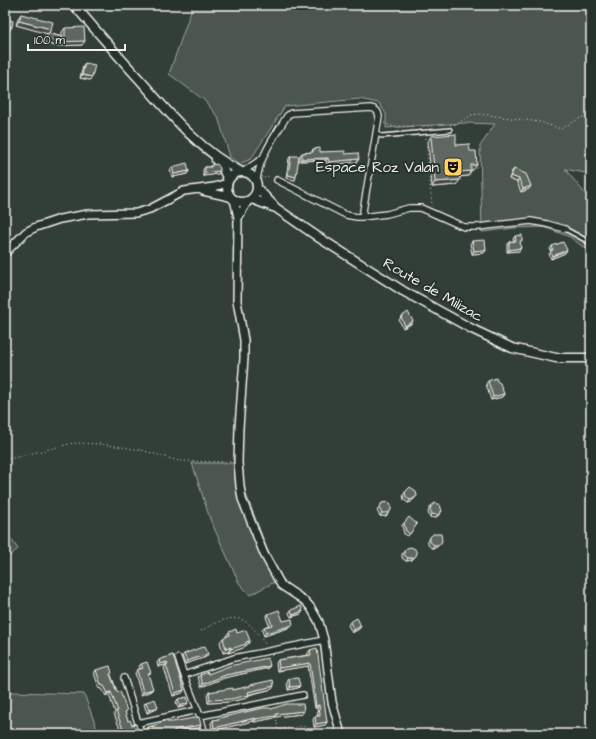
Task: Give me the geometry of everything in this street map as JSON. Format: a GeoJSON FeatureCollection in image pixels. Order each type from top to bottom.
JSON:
{"type":"FeatureCollection","features":[{"type":"Feature","properties":{"kind":"main road"},"geometry":{"type":"LineString","coordinates":[[74,5],[180,125],[211,152],[230,166],[252,174],[257,184],[255,196],[250,200],[239,202],[232,198],[228,190],[223,169],[211,152]]}},
{"type":"Feature","properties":{"kind":"main road"},"geometry":{"type":"LineString","coordinates":[[227,182],[232,175],[242,171]]}},
{"type":"Feature","properties":{"kind":"main road","name":"Route de Milizac"},"geometry":{"type":"LineString","coordinates":[[257,184],[276,208]]}},
{"type":"Feature","properties":{"kind":"main road","name":"Route de Milizac"},"geometry":{"type":"LineString","coordinates":[[250,200],[276,208],[370,270],[472,329],[512,348],[556,358],[591,358]]}},
{"type":"Feature","properties":{"kind":"street"},"geometry":{"type":"LineString","coordinates":[[257,184],[258,171],[263,158],[286,116],[291,113],[375,109],[379,113],[379,120],[362,217]]}},
{"type":"Feature","properties":{"kind":"street"},"geometry":{"type":"LineString","coordinates":[[242,171],[263,158]]}},
{"type":"Feature","properties":{"kind":"street"},"geometry":{"type":"LineString","coordinates":[[277,180],[346,215],[356,217],[387,214],[409,208],[421,208],[464,227],[478,227],[531,221],[565,229]]}},
{"type":"Feature","properties":{"kind":"street"},"geometry":{"type":"LineString","coordinates":[[5,253],[26,232],[60,219],[88,214],[136,213],[150,209],[184,191],[214,187],[227,182]]}},
{"type":"Feature","properties":{"kind":"street"},"geometry":{"type":"LineString","coordinates":[[195,190],[232,198],[238,218],[237,301],[244,340],[244,358],[238,428],[238,462],[242,499],[264,554],[281,585],[299,597],[311,608],[319,622],[324,640],[332,702],[341,733]]}},
{"type":"Feature","properties":{"kind":"street"},"geometry":{"type":"LineString","coordinates":[[238,218],[250,200]]}},
{"type":"Feature","properties":{"kind":"street"},"geometry":{"type":"LineString","coordinates":[[184,675],[234,658],[324,640]]}},
{"type":"Feature","properties":{"kind":"street"},"geometry":{"type":"LineString","coordinates":[[178,658],[199,713],[205,734]]}},
{"type":"Feature","properties":{"kind":"street"},"geometry":{"type":"LineString","coordinates":[[124,678],[141,734]]}},
{"type":"Feature","properties":{"kind":"street"},"geometry":{"type":"LineString","coordinates":[[138,723],[303,696]]}},
{"type":"Feature","properties":{"kind":"lane"},"geometry":{"type":"LineString","coordinates":[[376,134],[382,136],[450,130]]}},
{"type":"Feature","properties":{"kind":"lane"},"geometry":{"type":"LineString","coordinates":[[565,229],[591,243]]}},
{"type":"Feature","properties":{"kind":"path"},"geometry":{"type":"LineString","coordinates":[[449,125],[457,124],[471,115],[481,114],[540,122],[561,129],[582,117],[591,117]]}},
{"type":"Feature","properties":{"kind":"path"},"geometry":{"type":"LineString","coordinates":[[379,120],[391,126],[435,126]]}},
{"type":"Feature","properties":{"kind":"path"},"geometry":{"type":"LineString","coordinates":[[426,141],[432,208]]}},
{"type":"Feature","properties":{"kind":"path"},"geometry":{"type":"LineString","coordinates":[[257,184],[267,176],[277,180]]}},
{"type":"Feature","properties":{"kind":"path"},"geometry":{"type":"LineString","coordinates":[[5,460],[73,444],[102,444],[141,450],[179,461],[238,462]]}},
{"type":"Feature","properties":{"kind":"path"},"geometry":{"type":"LineString","coordinates":[[201,631],[218,622],[229,619],[247,622],[270,650]]}},
{"type":"Feature","properties":{"kind":"path"},"geometry":{"type":"LineString","coordinates":[[276,716],[278,730],[302,726],[306,727],[311,734]]}},
{"type":"Feature","properties":{"kind":"path"},"geometry":{"type":"LineString","coordinates":[[321,734],[341,733]]}},
{"type":"Feature","properties":{"kind":"shaded area"},"geometry":{"type":"Polygon","coordinates":[[[193,5],[591,5],[591,174],[565,169],[591,201],[591,253],[570,237],[544,227],[514,228],[482,232],[480,146],[495,124],[465,123],[386,128],[386,114],[379,103],[359,99],[285,106],[251,159],[239,164],[230,157],[218,117],[204,100],[169,74],[193,5]]]}},
{"type":"Feature","properties":{"kind":"shaded area"},"geometry":{"type":"Polygon","coordinates":[[[192,463],[241,463],[243,486],[267,549],[282,578],[250,595],[239,583],[210,519],[192,463]]]}},
{"type":"Feature","properties":{"kind":"shaded area"},"geometry":{"type":"Polygon","coordinates":[[[5,530],[18,549],[5,559],[5,530]]]}},
{"type":"Feature","properties":{"kind":"shaded area"},"geometry":{"type":"Polygon","coordinates":[[[14,692],[84,694],[99,734],[5,734],[5,694],[14,692]]]}},
{"type":"Feature","properties":{"kind":"building"},"geometry":{"type":"Polygon","coordinates":[[[21,14],[53,22],[51,29],[19,21],[21,14]]]}},
{"type":"Feature","properties":{"kind":"building"},"geometry":{"type":"Polygon","coordinates":[[[5,18],[13,21],[12,27],[5,25],[5,18]]]}},
{"type":"Feature","properties":{"kind":"building"},"geometry":{"type":"Polygon","coordinates":[[[84,27],[85,41],[58,42],[46,38],[48,33],[65,38],[65,28],[84,27]]]}},
{"type":"Feature","properties":{"kind":"building"},"geometry":{"type":"Polygon","coordinates":[[[85,63],[95,65],[92,77],[82,75],[85,63]]]}},
{"type":"Feature","properties":{"kind":"building","name":"Espace Roz Valan"},"geometry":{"type":"Polygon","coordinates":[[[456,134],[456,145],[469,144],[470,151],[476,151],[477,165],[471,165],[471,171],[459,172],[460,180],[435,182],[431,136],[456,134]]]}},
{"type":"Feature","properties":{"kind":"building"},"geometry":{"type":"Polygon","coordinates":[[[320,148],[320,152],[345,151],[345,154],[358,153],[359,159],[329,162],[328,158],[302,159],[302,153],[313,152],[313,149],[320,148]]]}},
{"type":"Feature","properties":{"kind":"building"},"geometry":{"type":"Polygon","coordinates":[[[291,156],[299,156],[296,177],[288,175],[291,156]]]}},
{"type":"Feature","properties":{"kind":"building"},"geometry":{"type":"Polygon","coordinates":[[[187,163],[189,171],[174,174],[172,167],[187,163]]]}},
{"type":"Feature","properties":{"kind":"building"},"geometry":{"type":"Polygon","coordinates":[[[217,164],[220,171],[205,173],[205,167],[211,167],[211,165],[217,164]]]}},
{"type":"Feature","properties":{"kind":"building"},"geometry":{"type":"Polygon","coordinates":[[[514,169],[526,174],[531,186],[523,189],[519,179],[511,176],[514,169]]]}},
{"type":"Feature","properties":{"kind":"building"},"geometry":{"type":"Polygon","coordinates":[[[522,235],[522,241],[520,241],[521,248],[509,250],[509,242],[516,241],[515,236],[522,235]]]}},
{"type":"Feature","properties":{"kind":"building"},"geometry":{"type":"Polygon","coordinates":[[[485,240],[486,250],[474,251],[472,241],[485,240]]]}},
{"type":"Feature","properties":{"kind":"building"},"geometry":{"type":"Polygon","coordinates":[[[563,242],[567,250],[553,256],[550,252],[553,250],[552,246],[563,242]]]}},
{"type":"Feature","properties":{"kind":"building"},"geometry":{"type":"Polygon","coordinates":[[[408,312],[413,321],[405,326],[401,317],[408,312]]]}},
{"type":"Feature","properties":{"kind":"building"},"geometry":{"type":"Polygon","coordinates":[[[496,378],[500,383],[504,394],[493,397],[488,381],[496,378]]]}},
{"type":"Feature","properties":{"kind":"building"},"geometry":{"type":"Polygon","coordinates":[[[410,487],[416,491],[417,496],[410,500],[406,497],[405,492],[410,487]]]}},
{"type":"Feature","properties":{"kind":"building"},"geometry":{"type":"Polygon","coordinates":[[[388,502],[391,505],[391,510],[388,513],[382,513],[379,508],[382,503],[388,502]]]}},
{"type":"Feature","properties":{"kind":"building"},"geometry":{"type":"Polygon","coordinates":[[[435,503],[440,505],[442,511],[437,515],[432,514],[430,510],[431,506],[435,503]]]}},
{"type":"Feature","properties":{"kind":"building"},"geometry":{"type":"Polygon","coordinates":[[[409,517],[417,524],[410,534],[406,531],[404,523],[409,517]]]}},
{"type":"Feature","properties":{"kind":"building"},"geometry":{"type":"Polygon","coordinates":[[[433,534],[441,534],[442,541],[439,545],[434,545],[430,542],[430,537],[433,534]]]}},
{"type":"Feature","properties":{"kind":"building"},"geometry":{"type":"Polygon","coordinates":[[[411,547],[415,549],[417,554],[414,558],[408,558],[404,555],[404,551],[411,547]]]}},
{"type":"Feature","properties":{"kind":"building"},"geometry":{"type":"Polygon","coordinates":[[[301,606],[303,611],[293,615],[291,610],[301,606]]]}},
{"type":"Feature","properties":{"kind":"building"},"geometry":{"type":"Polygon","coordinates":[[[279,610],[283,621],[292,619],[293,625],[266,633],[264,627],[272,625],[268,614],[279,610]]]}},
{"type":"Feature","properties":{"kind":"building"},"geometry":{"type":"Polygon","coordinates":[[[357,618],[361,626],[354,630],[350,622],[357,618]]]}},
{"type":"Feature","properties":{"kind":"building"},"geometry":{"type":"Polygon","coordinates":[[[236,629],[237,633],[246,630],[250,641],[246,642],[246,644],[231,649],[231,647],[226,649],[223,638],[230,635],[229,632],[236,629]]]}},
{"type":"Feature","properties":{"kind":"building"},"geometry":{"type":"Polygon","coordinates":[[[205,646],[208,654],[187,661],[184,654],[205,646]]]}},
{"type":"Feature","properties":{"kind":"building"},"geometry":{"type":"Polygon","coordinates":[[[317,648],[327,722],[316,724],[315,716],[320,716],[319,705],[316,706],[310,663],[279,668],[278,660],[311,655],[310,650],[317,648]]]}},
{"type":"Feature","properties":{"kind":"building"},"geometry":{"type":"Polygon","coordinates":[[[173,655],[184,690],[175,693],[166,665],[168,664],[167,662],[160,664],[159,660],[173,655]]]}},
{"type":"Feature","properties":{"kind":"building"},"geometry":{"type":"Polygon","coordinates":[[[268,658],[270,666],[226,675],[203,684],[200,675],[208,672],[208,674],[229,666],[268,658]]]}},
{"type":"Feature","properties":{"kind":"building"},"geometry":{"type":"Polygon","coordinates":[[[147,662],[151,673],[148,674],[153,689],[143,692],[137,670],[143,668],[141,664],[147,662]]]}},
{"type":"Feature","properties":{"kind":"building"},"geometry":{"type":"Polygon","coordinates":[[[110,666],[112,673],[110,674],[117,692],[120,691],[127,711],[125,712],[128,721],[130,720],[132,725],[136,724],[138,731],[135,732],[136,734],[125,734],[116,711],[118,711],[111,692],[108,693],[104,686],[101,685],[96,670],[110,666]]]}},
{"type":"Feature","properties":{"kind":"building"},"geometry":{"type":"Polygon","coordinates":[[[298,678],[300,686],[290,687],[289,679],[298,678]]]}},
{"type":"Feature","properties":{"kind":"building"},"geometry":{"type":"Polygon","coordinates":[[[273,680],[274,686],[248,692],[249,695],[231,699],[210,700],[209,692],[233,688],[233,690],[273,680]]]}},
{"type":"Feature","properties":{"kind":"building"},"geometry":{"type":"Polygon","coordinates":[[[187,697],[188,703],[180,706],[178,699],[187,697]]]}},
{"type":"Feature","properties":{"kind":"building"},"geometry":{"type":"Polygon","coordinates":[[[155,699],[158,707],[149,710],[146,702],[155,699]]]}},
{"type":"Feature","properties":{"kind":"building"},"geometry":{"type":"Polygon","coordinates":[[[286,704],[303,704],[304,711],[276,714],[276,716],[255,718],[214,728],[213,720],[219,718],[263,708],[271,709],[286,704]]]}},
{"type":"Feature","properties":{"kind":"building"},"geometry":{"type":"Polygon","coordinates":[[[199,717],[201,725],[174,730],[174,732],[149,734],[148,727],[155,726],[161,722],[167,720],[167,722],[172,722],[199,717]]]}},
{"type":"Feature","properties":{"kind":"place","name":"Espace Roz Valan"},"geometry":{"type":"Point","coordinates":[453,167]}}]}
